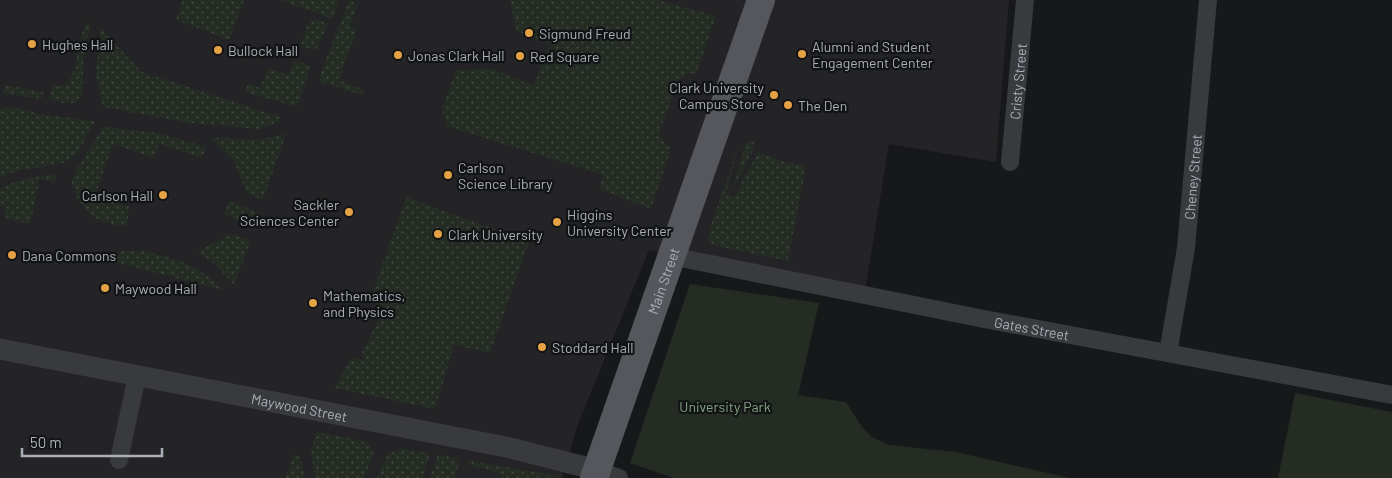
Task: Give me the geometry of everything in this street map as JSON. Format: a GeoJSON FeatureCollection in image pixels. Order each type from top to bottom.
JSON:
{"type":"FeatureCollection","features":[{"type":"Feature","properties":{"kind":"main road","name":"Main Street"},"geometry":{"type":"LineString","coordinates":[[603,475],[671,256],[761,0]]}},
{"type":"Feature","properties":{"kind":"street","name":"Cristy Street"},"geometry":{"type":"LineString","coordinates":[[1010,162],[1025,0]]}},
{"type":"Feature","properties":{"kind":"street","name":"Cheney Street"},"geometry":{"type":"LineString","coordinates":[[1168,352],[1186,248],[1208,0]]}},
{"type":"Feature","properties":{"kind":"street","name":"Gates Street"},"geometry":{"type":"LineString","coordinates":[[671,256],[984,319],[1392,395]]}},
{"type":"Feature","properties":{"kind":"street","name":"Maywood Street"},"geometry":{"type":"LineString","coordinates":[[0,349],[506,447],[603,475]]}},
{"type":"Feature","properties":{"kind":"street"},"geometry":{"type":"LineString","coordinates":[[119,460],[137,376]]}},
{"type":"Feature","properties":{"kind":"shaded area","name":"Clark University"},"geometry":{"type":"Polygon","coordinates":[[[0,0],[1009,0],[996,162],[889,144],[865,291],[649,250],[578,424],[562,478],[0,478],[0,0]]]}},
{"type":"Feature","properties":{"kind":"green space"},"geometry":{"type":"Polygon","coordinates":[[[183,0],[244,0],[229,40],[176,20],[183,0]]]}},
{"type":"Feature","properties":{"kind":"green space"},"geometry":{"type":"Polygon","coordinates":[[[280,0],[339,0],[333,19],[280,0]]]}},
{"type":"Feature","properties":{"kind":"green space"},"geometry":{"type":"Polygon","coordinates":[[[349,0],[358,4],[350,26],[357,29],[339,80],[364,90],[361,95],[322,82],[319,78],[349,0]]]}},
{"type":"Feature","properties":{"kind":"green space"},"geometry":{"type":"Polygon","coordinates":[[[510,0],[657,0],[716,16],[696,74],[688,73],[679,80],[660,130],[660,137],[671,149],[651,209],[599,189],[603,175],[446,126],[442,109],[456,70],[492,69],[534,85],[550,44],[516,31],[510,0]]]}},
{"type":"Feature","properties":{"kind":"green space"},"geometry":{"type":"Polygon","coordinates":[[[315,19],[328,23],[316,51],[301,46],[306,27],[315,19]]]}},
{"type":"Feature","properties":{"kind":"green space"},"geometry":{"type":"Polygon","coordinates":[[[87,22],[91,24],[84,48],[82,96],[79,100],[72,103],[49,100],[52,85],[63,86],[72,74],[81,37],[87,22]]]}},
{"type":"Feature","properties":{"kind":"green space"},"geometry":{"type":"Polygon","coordinates":[[[100,28],[142,72],[280,117],[279,123],[258,129],[189,123],[103,107],[96,75],[100,28]]]}},
{"type":"Feature","properties":{"kind":"green space"},"geometry":{"type":"Polygon","coordinates":[[[294,60],[311,66],[297,107],[245,92],[248,84],[260,88],[268,68],[289,75],[294,60]]]}},
{"type":"Feature","properties":{"kind":"green space"},"geometry":{"type":"Polygon","coordinates":[[[5,85],[43,92],[42,99],[3,93],[5,85]]]}},
{"type":"Feature","properties":{"kind":"green space"},"geometry":{"type":"Polygon","coordinates":[[[0,108],[20,108],[39,114],[95,121],[77,154],[64,163],[16,171],[0,178],[0,108]]]}},
{"type":"Feature","properties":{"kind":"green space"},"geometry":{"type":"Polygon","coordinates":[[[103,127],[159,133],[206,147],[202,158],[159,144],[154,158],[113,144],[95,196],[129,207],[127,225],[115,225],[99,220],[87,212],[76,195],[71,179],[103,127]]]}},
{"type":"Feature","properties":{"kind":"green space"},"geometry":{"type":"Polygon","coordinates":[[[286,134],[263,200],[247,193],[233,160],[209,137],[256,140],[286,134]]]}},
{"type":"Feature","properties":{"kind":"green space"},"geometry":{"type":"Polygon","coordinates":[[[740,142],[726,193],[734,197],[758,152],[781,161],[806,166],[788,261],[708,244],[710,228],[740,142]]]}},
{"type":"Feature","properties":{"kind":"green space"},"geometry":{"type":"Polygon","coordinates":[[[746,142],[755,142],[752,148],[754,149],[732,191],[746,142]]]}},
{"type":"Feature","properties":{"kind":"green space"},"geometry":{"type":"Polygon","coordinates":[[[57,174],[55,182],[40,179],[30,224],[5,218],[5,207],[0,206],[0,188],[28,178],[57,174]]]}},
{"type":"Feature","properties":{"kind":"green space"},"geometry":{"type":"Polygon","coordinates":[[[406,197],[529,242],[490,353],[454,345],[435,409],[334,388],[352,357],[365,361],[362,352],[385,308],[370,300],[406,197]]]}},
{"type":"Feature","properties":{"kind":"green space"},"geometry":{"type":"Polygon","coordinates":[[[229,201],[260,213],[255,226],[224,214],[229,201]]]}},
{"type":"Feature","properties":{"kind":"green space"},"geometry":{"type":"Polygon","coordinates":[[[230,234],[251,240],[234,285],[216,265],[197,252],[230,234]]]}},
{"type":"Feature","properties":{"kind":"green space"},"geometry":{"type":"Polygon","coordinates":[[[142,250],[195,268],[223,290],[106,260],[122,251],[142,250]]]}},
{"type":"Feature","properties":{"kind":"green space","name":"University Park"},"geometry":{"type":"Polygon","coordinates":[[[690,284],[819,303],[798,395],[846,402],[862,427],[872,437],[889,445],[956,452],[1070,478],[674,478],[630,463],[690,284]]]}},
{"type":"Feature","properties":{"kind":"green space"},"geometry":{"type":"Polygon","coordinates":[[[1295,393],[1392,412],[1392,478],[1278,478],[1295,393]]]}},
{"type":"Feature","properties":{"kind":"green space"},"geometry":{"type":"Polygon","coordinates":[[[316,432],[366,441],[374,453],[364,478],[315,478],[311,451],[316,432]]]}},
{"type":"Feature","properties":{"kind":"green space"},"geometry":{"type":"Polygon","coordinates":[[[402,448],[430,454],[422,478],[377,478],[387,454],[402,448]]]}},
{"type":"Feature","properties":{"kind":"green space"},"geometry":{"type":"Polygon","coordinates":[[[294,454],[301,457],[304,478],[285,478],[294,454]]]}},
{"type":"Feature","properties":{"kind":"green space"},"geometry":{"type":"Polygon","coordinates":[[[438,454],[460,459],[455,478],[430,478],[438,454]]]}},
{"type":"Feature","properties":{"kind":"green space"},"geometry":{"type":"Polygon","coordinates":[[[466,460],[564,477],[502,478],[498,473],[467,464],[466,460]]]}},
{"type":"Feature","properties":{"kind":"place","name":"Sigmund Freud"},"geometry":{"type":"Point","coordinates":[529,33]}},
{"type":"Feature","properties":{"kind":"place","name":"Hughes Hall"},"geometry":{"type":"Point","coordinates":[32,44]}},
{"type":"Feature","properties":{"kind":"place","name":"Bullock Hall"},"geometry":{"type":"Point","coordinates":[218,50]}},
{"type":"Feature","properties":{"kind":"place","name":"Alumni and Student Engagement Center"},"geometry":{"type":"Point","coordinates":[802,54]}},
{"type":"Feature","properties":{"kind":"place","name":"Jonas Clark Hall"},"geometry":{"type":"Point","coordinates":[398,55]}},
{"type":"Feature","properties":{"kind":"place","name":"Red Square"},"geometry":{"type":"Point","coordinates":[520,56]}},
{"type":"Feature","properties":{"kind":"place","name":"Clark University Campus Store"},"geometry":{"type":"Point","coordinates":[774,95]}},
{"type":"Feature","properties":{"kind":"place","name":"The Den"},"geometry":{"type":"Point","coordinates":[788,105]}},
{"type":"Feature","properties":{"kind":"place","name":"Carlson Science Library"},"geometry":{"type":"Point","coordinates":[448,175]}},
{"type":"Feature","properties":{"kind":"place","name":"Carlson Hall"},"geometry":{"type":"Point","coordinates":[163,195]}},
{"type":"Feature","properties":{"kind":"place","name":"Sackler Sciences Center"},"geometry":{"type":"Point","coordinates":[349,212]}},
{"type":"Feature","properties":{"kind":"place","name":"Higgins University Center"},"geometry":{"type":"Point","coordinates":[557,222]}},
{"type":"Feature","properties":{"kind":"place","name":"Clark University"},"geometry":{"type":"Point","coordinates":[438,234]}},
{"type":"Feature","properties":{"kind":"place","name":"Dana Commons"},"geometry":{"type":"Point","coordinates":[12,255]}},
{"type":"Feature","properties":{"kind":"place","name":"Maywood Hall"},"geometry":{"type":"Point","coordinates":[105,288]}},
{"type":"Feature","properties":{"kind":"place","name":"Mathematics, and Physics"},"geometry":{"type":"Point","coordinates":[313,303]}},
{"type":"Feature","properties":{"kind":"place","name":"Stoddard Hall"},"geometry":{"type":"Point","coordinates":[542,347]}}]}
